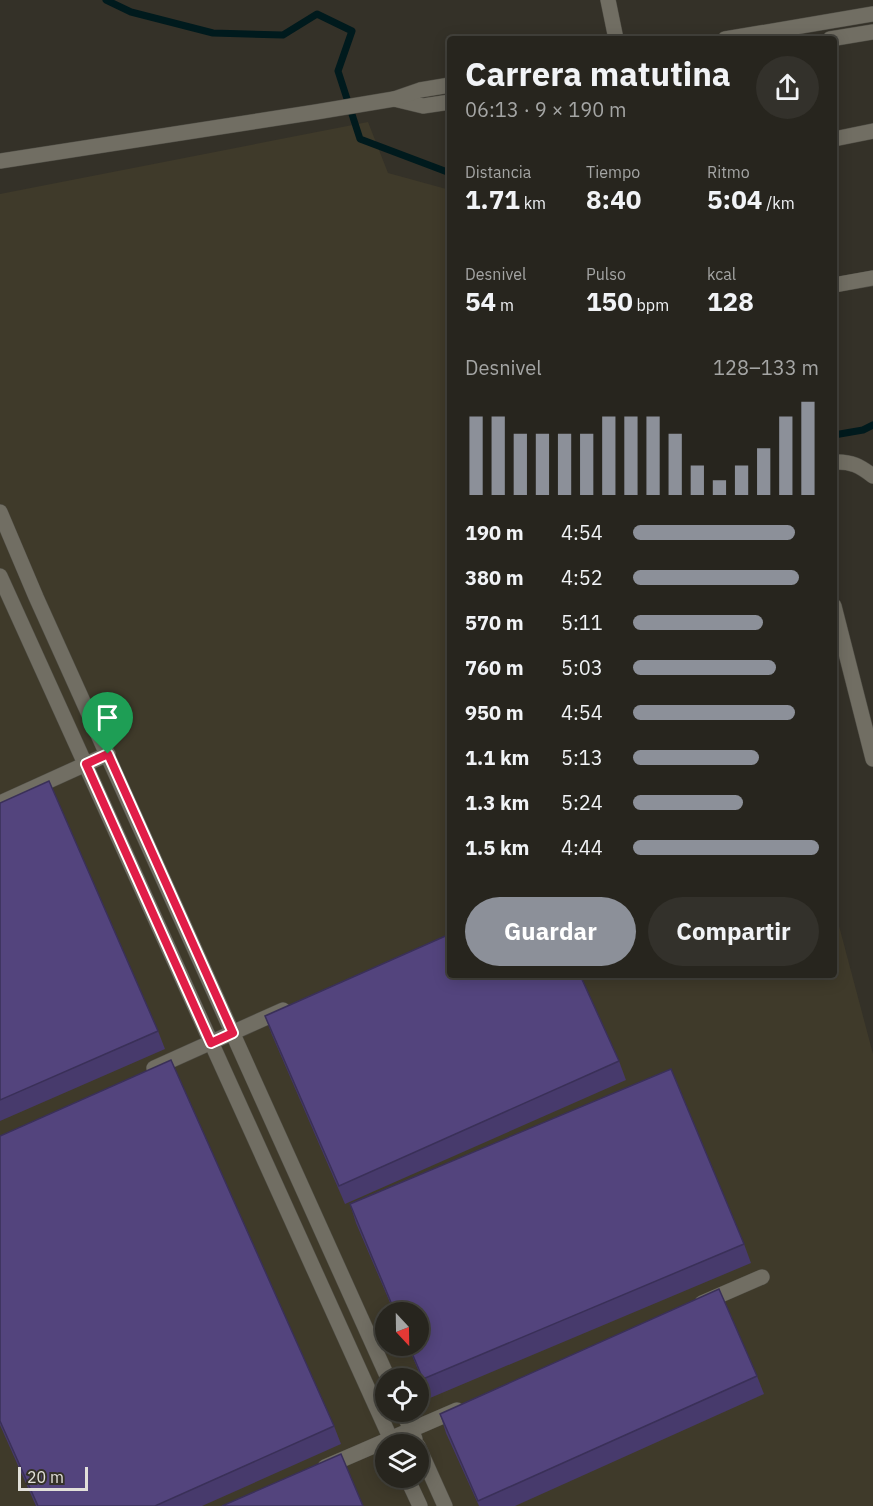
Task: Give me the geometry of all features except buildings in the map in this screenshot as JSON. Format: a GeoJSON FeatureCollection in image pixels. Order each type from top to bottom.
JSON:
{"type":"FeatureCollection","features":[{"type":"Feature","properties":{"kind":"street"},"geometry":{"type":"LineString","coordinates":[[608,0],[615,36]]}},
{"type":"Feature","properties":{"kind":"street"},"geometry":{"type":"LineString","coordinates":[[743,36],[873,14]]}},
{"type":"Feature","properties":{"kind":"street"},"geometry":{"type":"LineString","coordinates":[[837,38],[873,32]]}},
{"type":"Feature","properties":{"kind":"street"},"geometry":{"type":"LineString","coordinates":[[0,161],[394,99],[420,90],[447,86]]}},
{"type":"Feature","properties":{"kind":"street"},"geometry":{"type":"LineString","coordinates":[[394,99],[423,106],[447,102]]}},
{"type":"Feature","properties":{"kind":"street"},"geometry":{"type":"LineString","coordinates":[[837,138],[873,131]]}},
{"type":"Feature","properties":{"kind":"street"},"geometry":{"type":"LineString","coordinates":[[837,284],[873,278]]}},
{"type":"Feature","properties":{"kind":"street"},"geometry":{"type":"LineString","coordinates":[[837,462],[846,461],[860,465],[873,476]]}},
{"type":"Feature","properties":{"kind":"street"},"geometry":{"type":"LineString","coordinates":[[0,512],[36,597],[384,1368]]}},
{"type":"Feature","properties":{"kind":"street"},"geometry":{"type":"LineString","coordinates":[[0,576],[387,1434]]}},
{"type":"Feature","properties":{"kind":"street"},"geometry":{"type":"LineString","coordinates":[[14,606],[36,597]]}},
{"type":"Feature","properties":{"kind":"street"},"geometry":{"type":"LineString","coordinates":[[837,618],[873,759]]}},
{"type":"Feature","properties":{"kind":"street"},"geometry":{"type":"LineString","coordinates":[[0,803],[108,754]]}},
{"type":"Feature","properties":{"kind":"street"},"geometry":{"type":"LineString","coordinates":[[137,1076],[298,1004]]}},
{"type":"Feature","properties":{"kind":"street"},"geometry":{"type":"LineString","coordinates":[[301,1240],[322,1231]]}},
{"type":"Feature","properties":{"kind":"street"},"geometry":{"type":"LineString","coordinates":[[686,1310],[762,1277]]}},
{"type":"Feature","properties":{"kind":"street"},"geometry":{"type":"LineString","coordinates":[[404,1434],[466,1406]]}},
{"type":"Feature","properties":{"kind":"street"},"geometry":{"type":"LineString","coordinates":[[407,1422],[413,1434]]}},
{"type":"Feature","properties":{"kind":"street"},"geometry":{"type":"LineString","coordinates":[[313,1473],[375,1448]]}},
{"type":"Feature","properties":{"kind":"street"},"geometry":{"type":"LineString","coordinates":[[429,1469],[446,1506]]}},
{"type":"Feature","properties":{"kind":"street"},"geometry":{"type":"LineString","coordinates":[[412,1488],[420,1506]]}},
{"type":"Feature","properties":{"kind":"shaded area"},"geometry":{"type":"Polygon","coordinates":[[[368,122],[388,173],[447,189],[447,978],[837,978],[837,918],[873,1054],[873,1506],[0,1506],[0,194],[368,122]]]}},
{"type":"Feature","properties":{"kind":"waterway"},"geometry":{"type":"LineString","coordinates":[[106,0],[131,12],[213,33],[283,35],[317,14],[352,31],[338,71],[360,139],[447,172]]}},
{"type":"Feature","properties":{"kind":"waterway"},"geometry":{"type":"LineString","coordinates":[[837,434],[863,430],[873,425]]}},
{"type":"Feature","properties":{"kind":"route"},"geometry":{"type":"LineString","coordinates":[[108,754],[233,1033],[211,1043],[86,764],[108,754]]}}]}
